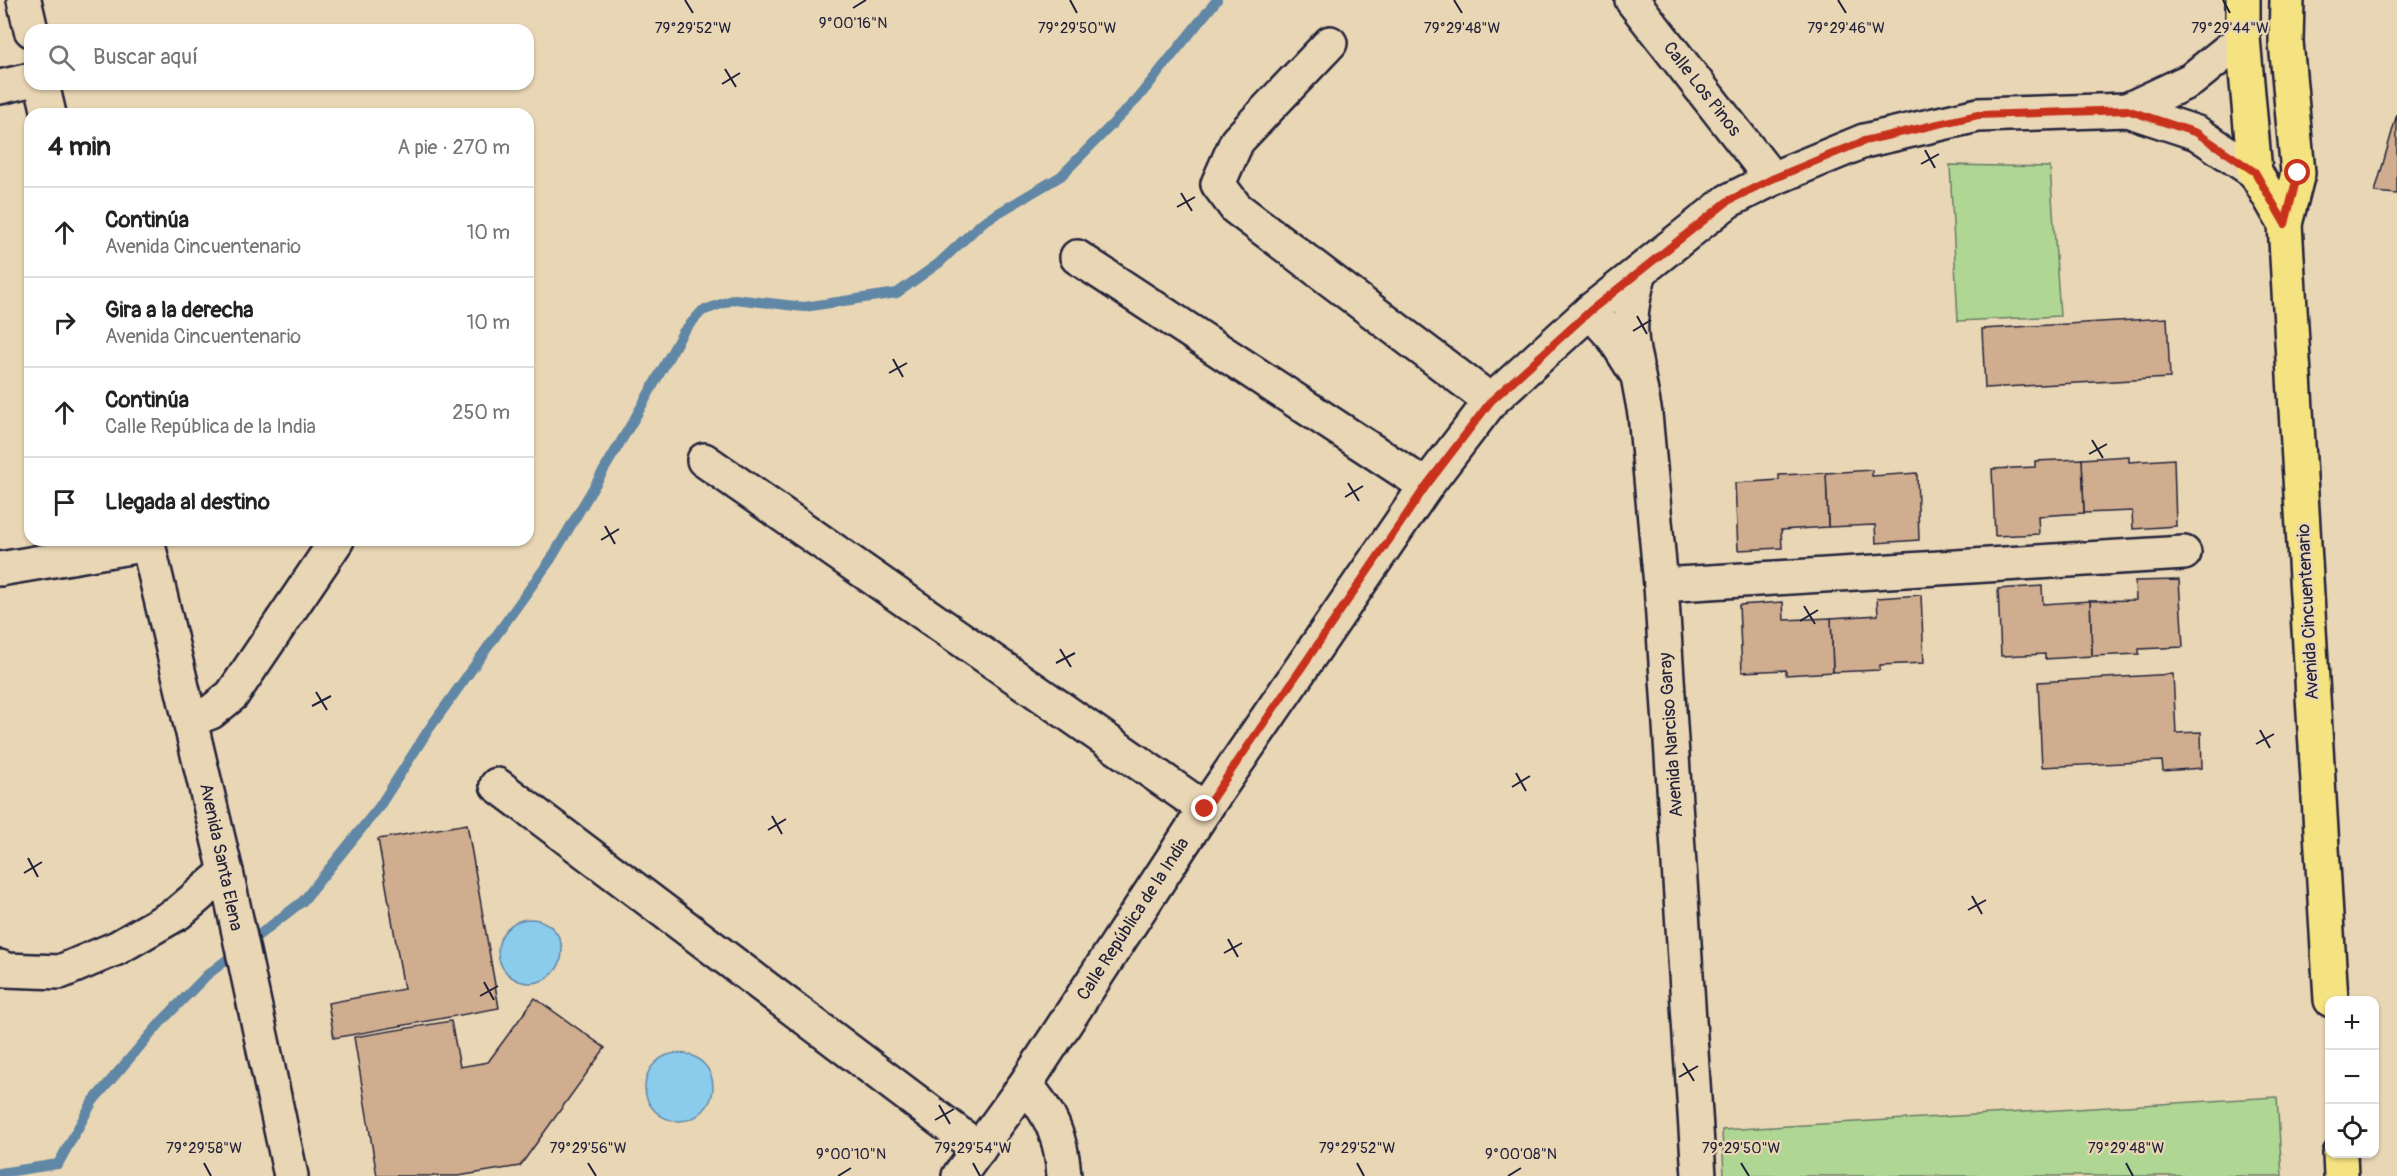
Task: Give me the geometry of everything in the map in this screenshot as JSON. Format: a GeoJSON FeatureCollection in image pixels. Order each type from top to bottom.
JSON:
{"type":"FeatureCollection","features":[{"type":"Feature","properties":{"kind":"main road","name":"Avenida Cincuentenario"},"geometry":{"type":"LineString","coordinates":[[2243,0],[2243,38],[2255,172],[2285,224]]}},
{"type":"Feature","properties":{"kind":"main road","name":"Avenida Cincuentenario"},"geometry":{"type":"LineString","coordinates":[[2287,0],[2286,42],[2298,173],[2285,224],[2331,996]]}},
{"type":"Feature","properties":{"kind":"main road"},"geometry":{"type":"LineString","coordinates":[[2340,1158],[2341,1176]]}},
{"type":"Feature","properties":{"kind":"street"},"geometry":{"type":"LineString","coordinates":[[24,0],[29,24]]}},
{"type":"Feature","properties":{"kind":"street","name":"Calle Los Pinos"},"geometry":{"type":"LineString","coordinates":[[1632,0],[1772,179]]}},
{"type":"Feature","properties":{"kind":"street","name":"Calle República de la India"},"geometry":{"type":"LineString","coordinates":[[2127,110],[2191,80],[2243,38]]}},
{"type":"Feature","properties":{"kind":"street"},"geometry":{"type":"LineString","coordinates":[[1330,43],[1237,141],[1218,184],[1236,208],[1491,401]]}},
{"type":"Feature","properties":{"kind":"street"},"geometry":{"type":"LineString","coordinates":[[0,87],[24,81]]}},
{"type":"Feature","properties":{"kind":"street"},"geometry":{"type":"LineString","coordinates":[[43,90],[48,108]]}},
{"type":"Feature","properties":{"kind":"street","name":"Calle República de la India"},"geometry":{"type":"LineString","coordinates":[[960,1176],[1025,1085],[1205,809],[1426,486],[1491,401],[1590,311],[1728,201],[1772,179],[1864,141],[1978,115],[2127,110],[2197,133],[2255,172]]}},
{"type":"Feature","properties":{"kind":"street"},"geometry":{"type":"LineString","coordinates":[[1077,256],[1426,486]]}},
{"type":"Feature","properties":{"kind":"street"},"geometry":{"type":"LineString","coordinates":[[1638,376],[1629,323],[1640,272]]}},
{"type":"Feature","properties":{"kind":"street","name":"Avenida Narciso Garay"},"geometry":{"type":"LineString","coordinates":[[1590,311],[1614,338],[1638,376],[1645,414],[1661,585],[1699,1176]]}},
{"type":"Feature","properties":{"kind":"street"},"geometry":{"type":"LineString","coordinates":[[704,460],[1205,809]]}},
{"type":"Feature","properties":{"kind":"street"},"geometry":{"type":"LineString","coordinates":[[0,569],[125,546]]}},
{"type":"Feature","properties":{"kind":"street","name":"Avenida Santa Elena"},"geometry":{"type":"LineString","coordinates":[[148,546],[227,880],[291,1176]]}},
{"type":"Feature","properties":{"kind":"street"},"geometry":{"type":"LineString","coordinates":[[190,720],[211,712],[232,695],[333,546]]}},
{"type":"Feature","properties":{"kind":"street"},"geometry":{"type":"LineString","coordinates":[[1661,585],[2184,553]]}},
{"type":"Feature","properties":{"kind":"street"},"geometry":{"type":"LineString","coordinates":[[496,785],[979,1149]]}},
{"type":"Feature","properties":{"kind":"street"},"geometry":{"type":"LineString","coordinates":[[0,968],[60,972],[108,952],[178,913],[227,880]]}},
{"type":"Feature","properties":{"kind":"street"},"geometry":{"type":"LineString","coordinates":[[1025,1085],[1041,1102],[1055,1128],[1064,1176]]}},
{"type":"Feature","properties":{"kind":"green space"},"geometry":{"type":"Polygon","coordinates":[[[1950,165],[2050,167],[2060,316],[1958,321],[1950,165]]]}},
{"type":"Feature","properties":{"kind":"green space"},"geometry":{"type":"Polygon","coordinates":[[[2277,1097],[2282,1176],[1724,1176],[1722,1130],[2277,1097]]]}},
{"type":"Feature","properties":{"kind":"water"},"geometry":{"type":"Polygon","coordinates":[[[524,919],[536,919],[553,928],[560,939],[562,951],[560,963],[553,974],[536,983],[524,983],[512,978],[503,969],[498,957],[498,945],[503,933],[512,924],[524,919]]]}},
{"type":"Feature","properties":{"kind":"water"},"geometry":{"type":"Polygon","coordinates":[[[679,1053],[692,1056],[703,1063],[710,1074],[713,1087],[710,1100],[703,1111],[692,1118],[679,1121],[666,1118],[655,1111],[648,1100],[645,1087],[648,1074],[655,1063],[666,1056],[679,1053]]]}},
{"type":"Feature","properties":{"kind":"building"},"geometry":{"type":"Polygon","coordinates":[[[2397,114],[2397,194],[2375,192],[2397,114]]]}},
{"type":"Feature","properties":{"kind":"building"},"geometry":{"type":"Polygon","coordinates":[[[2167,318],[2170,378],[1985,388],[1982,329],[2167,318]]]}},
{"type":"Feature","properties":{"kind":"building"},"geometry":{"type":"Polygon","coordinates":[[[2129,456],[2129,462],[2174,459],[2176,526],[2133,529],[2132,511],[2084,513],[2082,459],[2129,456]]]}},
{"type":"Feature","properties":{"kind":"building"},"geometry":{"type":"Polygon","coordinates":[[[2082,459],[2084,513],[2038,516],[2039,534],[1995,536],[1992,469],[2035,467],[2035,461],[2082,459]]]}},
{"type":"Feature","properties":{"kind":"building"},"geometry":{"type":"Polygon","coordinates":[[[1872,470],[1872,476],[1917,473],[1919,540],[1876,543],[1875,525],[1828,527],[1826,473],[1872,470]]]}},
{"type":"Feature","properties":{"kind":"building"},"geometry":{"type":"Polygon","coordinates":[[[1826,473],[1828,527],[1781,530],[1782,548],[1738,550],[1735,483],[1779,480],[1779,475],[1826,473]]]}},
{"type":"Feature","properties":{"kind":"building"},"geometry":{"type":"Polygon","coordinates":[[[2179,580],[2183,647],[2139,649],[2139,654],[2092,656],[2090,601],[2136,600],[2135,581],[2179,580]]]}},
{"type":"Feature","properties":{"kind":"building"},"geometry":{"type":"Polygon","coordinates":[[[2042,586],[2043,604],[2090,601],[2092,656],[2045,659],[2045,654],[2001,656],[1998,589],[2042,586]]]}},
{"type":"Feature","properties":{"kind":"building"},"geometry":{"type":"Polygon","coordinates":[[[1921,595],[1924,663],[1880,665],[1880,670],[1833,672],[1831,618],[1878,615],[1877,598],[1921,595]]]}},
{"type":"Feature","properties":{"kind":"building"},"geometry":{"type":"Polygon","coordinates":[[[1783,602],[1784,620],[1831,618],[1833,672],[1786,675],[1786,670],[1742,672],[1739,605],[1783,602]]]}},
{"type":"Feature","properties":{"kind":"building"},"geometry":{"type":"Polygon","coordinates":[[[2173,674],[2176,733],[2201,732],[2202,768],[2163,771],[2162,761],[2042,767],[2038,682],[2173,674]]]}},
{"type":"Feature","properties":{"kind":"building"},"geometry":{"type":"Polygon","coordinates":[[[467,824],[499,1008],[334,1038],[328,1003],[404,989],[378,839],[467,824]]]}},
{"type":"Feature","properties":{"kind":"building"},"geometry":{"type":"Polygon","coordinates":[[[535,998],[605,1048],[520,1166],[458,1176],[377,1176],[354,1037],[451,1021],[460,1067],[488,1062],[535,998]]]}},
{"type":"Feature","properties":{"kind":"waterway"},"geometry":{"type":"LineString","coordinates":[[0,1173],[58,1164],[93,1101],[162,1021],[207,975],[303,901],[379,807],[429,729],[551,559],[683,332],[702,311],[735,299],[804,307],[897,293],[939,263],[983,222],[1061,176],[1137,99],[1217,0]]}},
{"type":"Feature","properties":{"kind":"route"},"geometry":{"type":"LineString","coordinates":[[1205,809],[1426,486],[1491,401],[1590,311],[1728,201],[1772,179],[1864,141],[1978,115],[2127,110],[2197,133],[2255,172],[2285,224],[2298,173]]}}]}
